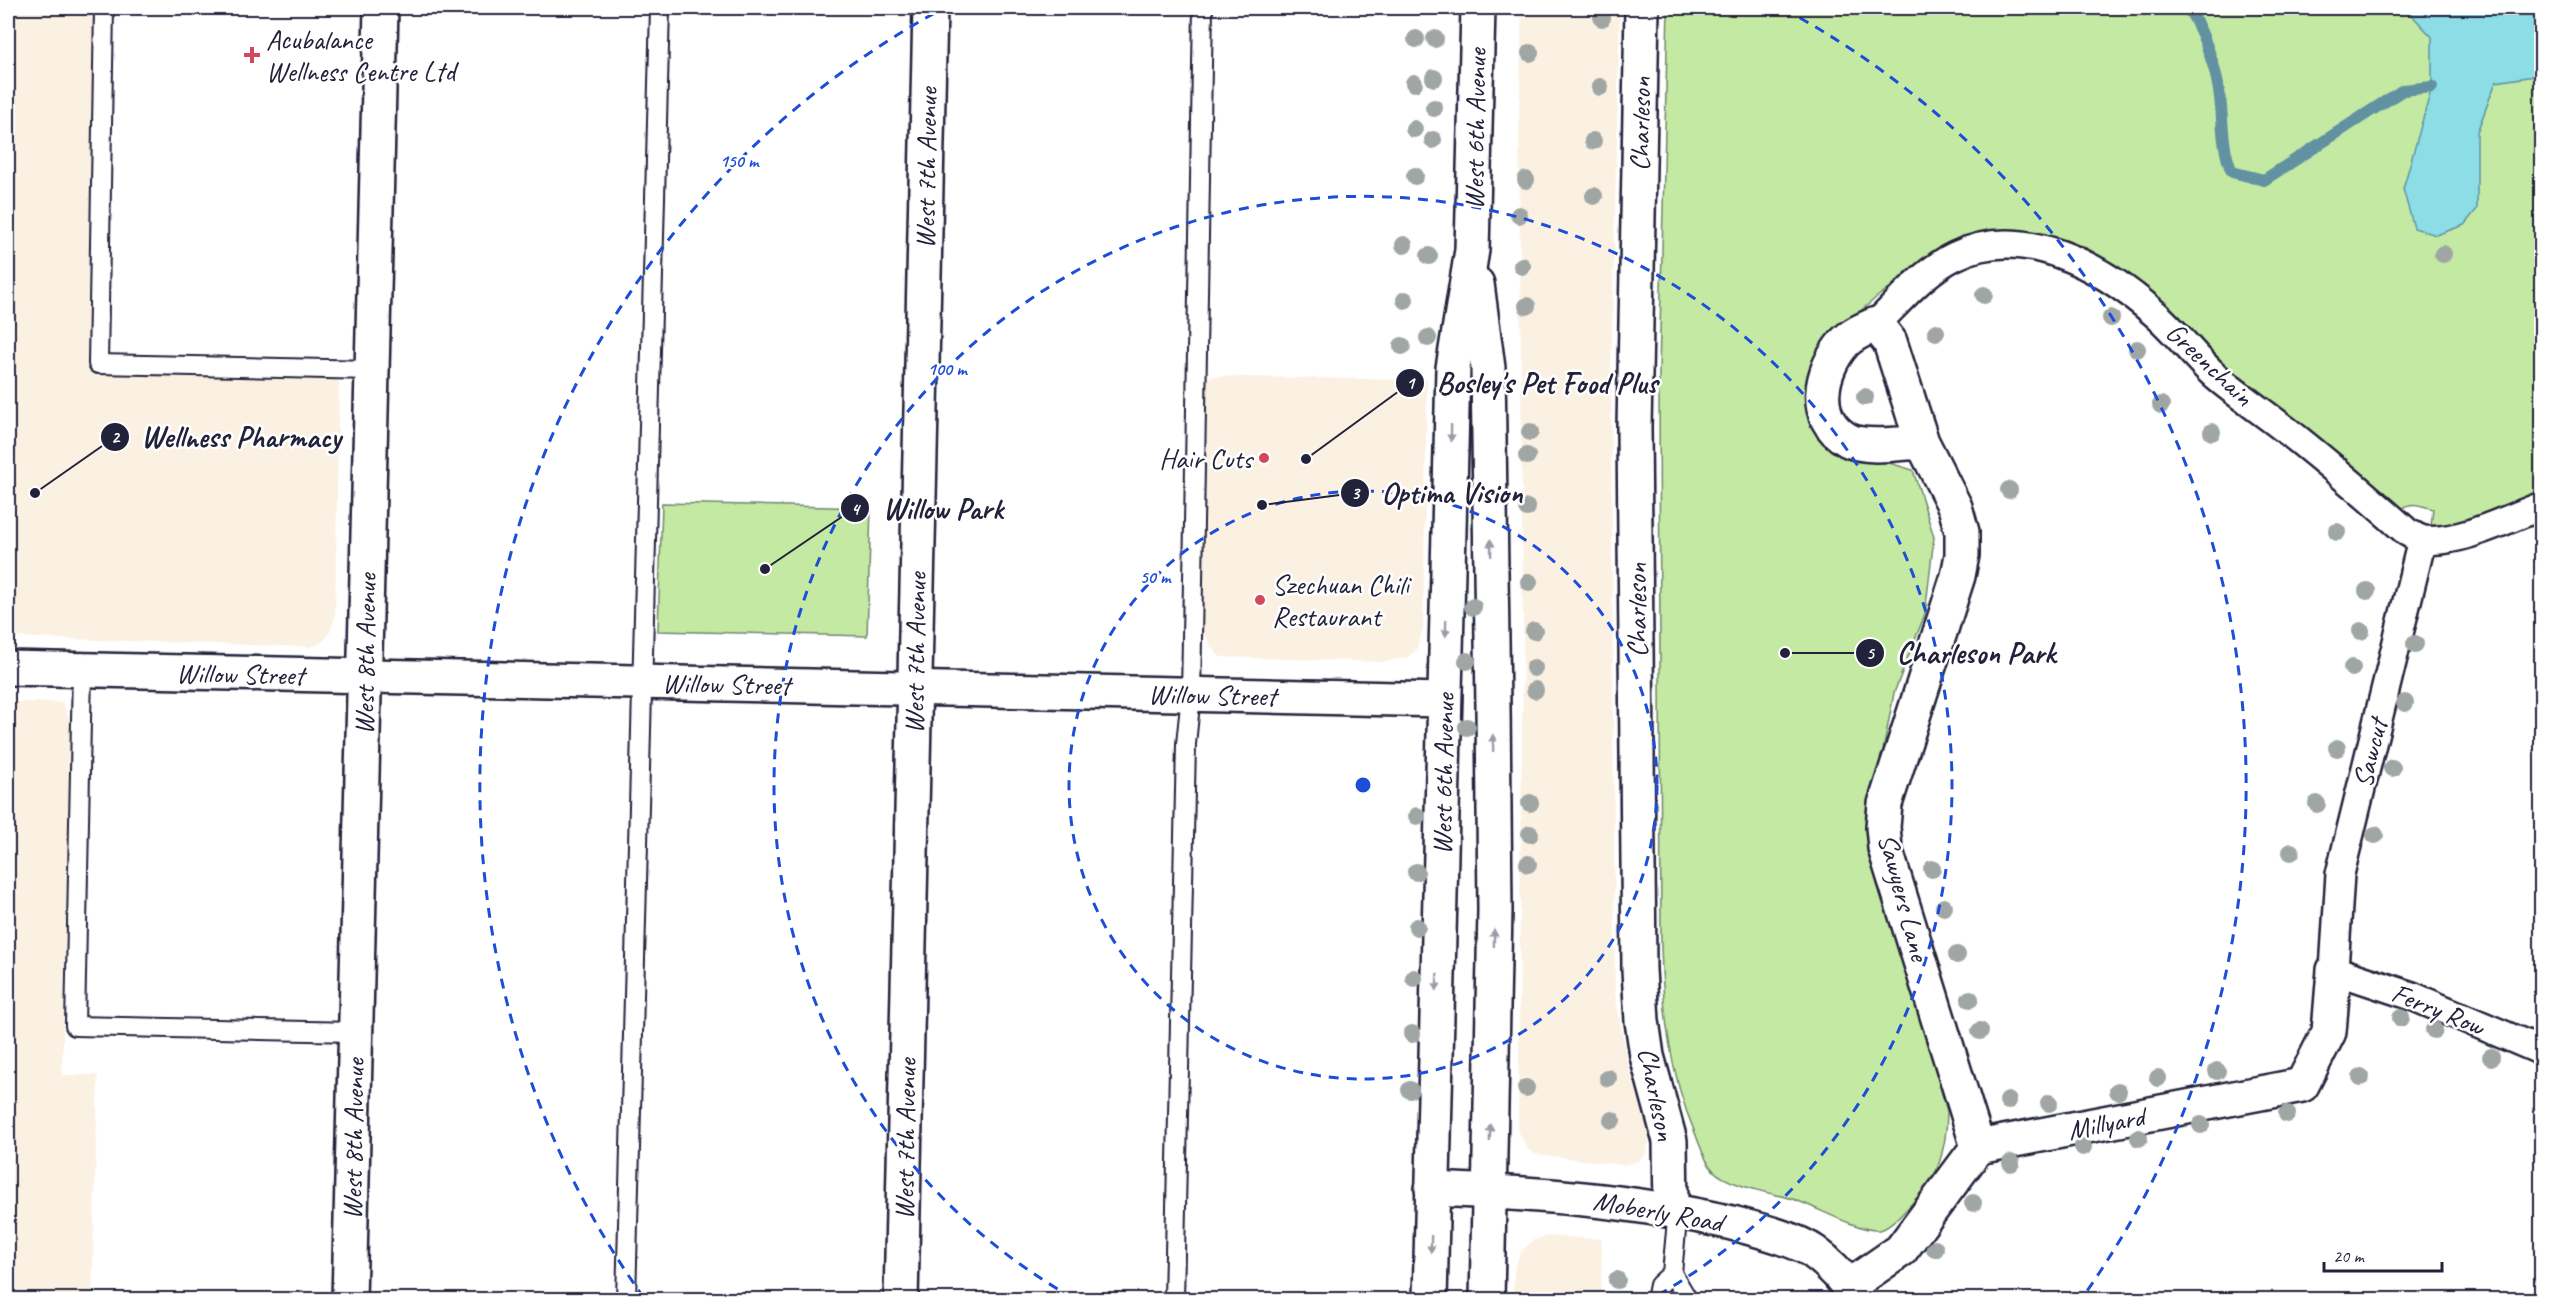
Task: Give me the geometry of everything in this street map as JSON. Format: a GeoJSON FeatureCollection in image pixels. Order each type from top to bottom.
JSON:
{"type":"FeatureCollection","features":[{"type":"Feature","properties":{"kind":"street","name":"West 8th Avenue"},"geometry":{"type":"LineString","coordinates":[[349,1299],[381,8]]}},
{"type":"Feature","properties":{"kind":"street","name":"West 7th Avenue"},"geometry":{"type":"LineString","coordinates":[[901,1299],[930,8]]}},
{"type":"Feature","properties":{"kind":"street","name":"West 6th Avenue"},"geometry":{"type":"LineString","coordinates":[[1430,1299],[1453,368],[1472,250],[1478,8]]}},
{"type":"Feature","properties":{"kind":"street","name":"Charleson"},"geometry":{"type":"LineString","coordinates":[[1642,8],[1634,428],[1639,970],[1647,1056],[1670,1142],[1675,1210]]}},
{"type":"Feature","properties":{"kind":"street","name":"Greenchain"},"geometry":{"type":"LineString","coordinates":[[1876,324],[1923,279],[1955,256],[1988,245],[2006,243],[2040,248],[2074,260],[2116,282],[2154,312],[2219,379],[2300,441],[2407,532],[2422,540]]}},
{"type":"Feature","properties":{"kind":"street","name":"West 6th Avenue"},"geometry":{"type":"LineString","coordinates":[[1472,250],[1488,368],[1495,910],[1487,1299]]}},
{"type":"Feature","properties":{"kind":"street","name":"Sawyers Lane"},"geometry":{"type":"LineString","coordinates":[[1876,324],[1890,342],[1922,442],[1955,507],[1962,532],[1962,555],[1958,576],[1885,804],[1883,827],[1885,848],[1978,1148]]}},
{"type":"Feature","properties":{"kind":"street"},"geometry":{"type":"LineString","coordinates":[[1876,324],[1861,330],[1845,342],[1831,361],[1822,384],[1822,402],[1828,419],[1837,432],[1850,441],[1880,444],[1922,442]]}},
{"type":"Feature","properties":{"kind":"street"},"geometry":{"type":"LineString","coordinates":[[2422,540],[2441,540],[2460,535],[2541,506]]}},
{"type":"Feature","properties":{"kind":"street","name":"Sawcut"},"geometry":{"type":"LineString","coordinates":[[2334,970],[2340,874],[2422,540]]}},
{"type":"Feature","properties":{"kind":"street","name":"Willow Street"},"geometry":{"type":"LineString","coordinates":[[8,668],[1444,700]]}},
{"type":"Feature","properties":{"kind":"street","name":"Millyard"},"geometry":{"type":"LineString","coordinates":[[1978,1148],[2302,1085],[2329,1032],[2334,970]]}},
{"type":"Feature","properties":{"kind":"street","name":"Ferry Row"},"geometry":{"type":"LineString","coordinates":[[2334,970],[2412,996],[2541,1051]]}},
{"type":"Feature","properties":{"kind":"street"},"geometry":{"type":"LineString","coordinates":[[1853,1293],[1901,1250],[1978,1148]]}},
{"type":"Feature","properties":{"kind":"street","name":"Moberly Road"},"geometry":{"type":"LineString","coordinates":[[1432,1189],[1579,1197],[1675,1210],[1759,1230],[1813,1251],[1853,1293]]}},
{"type":"Feature","properties":{"kind":"lane"},"geometry":{"type":"LineString","coordinates":[[104,8],[98,364],[372,370]]}},
{"type":"Feature","properties":{"kind":"lane"},"geometry":{"type":"LineString","coordinates":[[626,1299],[660,8]]}},
{"type":"Feature","properties":{"kind":"lane"},"geometry":{"type":"LineString","coordinates":[[1174,1299],[1186,744],[1191,695],[1203,8]]}},
{"type":"Feature","properties":{"kind":"lane"},"geometry":{"type":"LineString","coordinates":[[82,670],[75,1026],[356,1032]]}},
{"type":"Feature","properties":{"kind":"lane"},"geometry":{"type":"LineString","coordinates":[[1675,1210],[1672,1273],[1688,1299]]}},
{"type":"Feature","properties":{"kind":"lane"},"geometry":{"type":"LineString","coordinates":[[1656,1299],[1659,1285],[1672,1273]]}},
{"type":"Feature","properties":{"kind":"shaded area"},"geometry":{"type":"Polygon","coordinates":[[[8,8],[104,8],[98,364],[314,369],[339,382],[335,616],[331,630],[324,641],[311,647],[8,637],[8,8]]]}},
{"type":"Feature","properties":{"kind":"shaded area"},"geometry":{"type":"Polygon","coordinates":[[[1522,8],[1620,8],[1611,373],[1615,994],[1628,1063],[1649,1143],[1645,1155],[1636,1162],[1622,1165],[1535,1154],[1527,1149],[1518,1130],[1523,632],[1519,122],[1522,8]]]}},
{"type":"Feature","properties":{"kind":"shaded area"},"geometry":{"type":"Polygon","coordinates":[[[1197,376],[1427,380],[1423,629],[1416,651],[1406,658],[1384,662],[1220,657],[1211,647],[1207,636],[1192,636],[1197,376]]]}},
{"type":"Feature","properties":{"kind":"shaded area"},"geometry":{"type":"Polygon","coordinates":[[[8,702],[62,702],[71,723],[62,1075],[98,1075],[92,1299],[8,1299],[8,702]]]}},
{"type":"Feature","properties":{"kind":"shaded area"},"geometry":{"type":"Polygon","coordinates":[[[1546,1236],[1602,1239],[1601,1299],[1512,1299],[1515,1266],[1522,1250],[1534,1240],[1546,1236]]]}},
{"type":"Feature","properties":{"kind":"green space"},"geometry":{"type":"Polygon","coordinates":[[[1668,8],[2541,8],[2541,496],[2513,501],[2430,535],[2433,509],[2413,504],[2401,509],[2363,488],[2291,417],[2182,331],[2167,304],[2087,248],[1993,233],[1915,269],[1837,331],[1814,377],[1873,458],[1913,470],[1934,537],[1925,614],[1894,693],[1870,819],[1902,951],[1947,1111],[1945,1140],[1937,1169],[1920,1194],[1894,1222],[1879,1230],[1860,1227],[1793,1199],[1739,1185],[1713,1170],[1702,1152],[1686,1110],[1669,1041],[1661,946],[1659,372],[1668,8]]]}},
{"type":"Feature","properties":{"kind":"green space"},"geometry":{"type":"Polygon","coordinates":[[[662,503],[871,508],[867,636],[658,631],[662,503]]]}},
{"type":"Feature","properties":{"kind":"water"},"geometry":{"type":"Polygon","coordinates":[[[2426,8],[2542,8],[2541,75],[2496,82],[2477,132],[2477,209],[2464,225],[2436,235],[2414,228],[2403,189],[2432,87],[2432,37],[2410,13],[2426,8]]]}},
{"type":"Feature","properties":{"kind":"waterway"},"geometry":{"type":"LineString","coordinates":[[2188,8],[2202,35],[2216,76],[2224,140],[2232,172],[2264,180],[2403,90],[2432,87]]}},
{"type":"Feature","properties":{"kind":"place","name":"Acubalance Wellness Centre Ltd"},"geometry":{"type":"Point","coordinates":[252,55]}},
{"type":"Feature","properties":{"kind":"place","name":"Hair Cuts"},"geometry":{"type":"Point","coordinates":[1264,458]}},
{"type":"Feature","properties":{"kind":"place","name":"Bosley's Pet Food Plus"},"geometry":{"type":"Point","coordinates":[1306,459]}},
{"type":"Feature","properties":{"kind":"place","name":"Wellness Pharmacy"},"geometry":{"type":"Point","coordinates":[35,493]}},
{"type":"Feature","properties":{"kind":"place","name":"Optima Vision"},"geometry":{"type":"Point","coordinates":[1262,505]}},
{"type":"Feature","properties":{"kind":"place","name":"Willow Park"},"geometry":{"type":"Point","coordinates":[765,569]}},
{"type":"Feature","properties":{"kind":"place","name":"Szechuan Chili Restaurant"},"geometry":{"type":"Point","coordinates":[1260,600]}},
{"type":"Feature","properties":{"kind":"place","name":"Charleson Park"},"geometry":{"type":"Point","coordinates":[1785,653]}}]}
